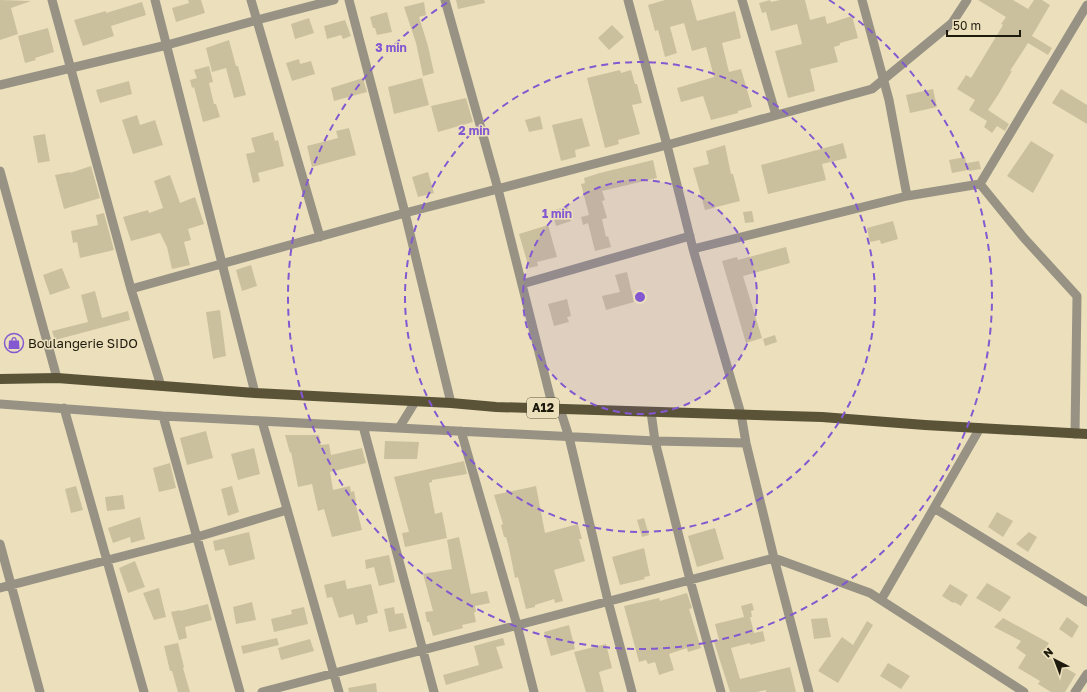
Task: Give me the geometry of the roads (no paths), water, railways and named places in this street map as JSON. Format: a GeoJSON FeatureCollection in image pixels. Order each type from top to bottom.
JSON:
{"type":"FeatureCollection","features":[{"type":"Feature","properties":{"kind":"main road","name":"A12"},"geometry":{"type":"LineString","coordinates":[[0,379],[57,378],[255,393],[451,403],[496,407],[822,417],[1087,434]]}},
{"type":"Feature","properties":{"kind":"street"},"geometry":{"type":"LineString","coordinates":[[52,0],[130,289],[161,386]]}},
{"type":"Feature","properties":{"kind":"street"},"geometry":{"type":"LineString","coordinates":[[155,0],[255,393]]}},
{"type":"Feature","properties":{"kind":"street"},"geometry":{"type":"LineString","coordinates":[[251,0],[320,237]]}},
{"type":"Feature","properties":{"kind":"street"},"geometry":{"type":"LineString","coordinates":[[0,85],[167,45],[334,0]]}},
{"type":"Feature","properties":{"kind":"street"},"geometry":{"type":"LineString","coordinates":[[349,0],[405,213],[451,403]]}},
{"type":"Feature","properties":{"kind":"street"},"geometry":{"type":"LineString","coordinates":[[445,0],[498,189],[556,409],[569,437],[608,601],[632,692]]}},
{"type":"Feature","properties":{"kind":"street"},"geometry":{"type":"LineString","coordinates":[[628,0],[693,249],[741,414],[746,443],[808,692]]}},
{"type":"Feature","properties":{"kind":"street"},"geometry":{"type":"LineString","coordinates":[[742,0],[776,115]]}},
{"type":"Feature","properties":{"kind":"street"},"geometry":{"type":"LineString","coordinates":[[862,0],[889,100],[907,196]]}},
{"type":"Feature","properties":{"kind":"street"},"geometry":{"type":"LineString","coordinates":[[130,289],[405,213],[667,145],[872,89],[952,22],[967,0]]}},
{"type":"Feature","properties":{"kind":"street"},"geometry":{"type":"LineString","coordinates":[[693,249],[907,196],[980,184],[1087,5]]}},
{"type":"Feature","properties":{"kind":"street"},"geometry":{"type":"LineString","coordinates":[[0,171],[57,378]]}},
{"type":"Feature","properties":{"kind":"street"},"geometry":{"type":"LineString","coordinates":[[980,184],[1024,238],[1077,296],[1075,434]]}},
{"type":"Feature","properties":{"kind":"street"},"geometry":{"type":"LineString","coordinates":[[522,284],[690,236]]}},
{"type":"Feature","properties":{"kind":"street"},"geometry":{"type":"LineString","coordinates":[[399,428],[415,402]]}},
{"type":"Feature","properties":{"kind":"street"},"geometry":{"type":"LineString","coordinates":[[0,404],[163,416],[655,441],[746,443]]}},
{"type":"Feature","properties":{"kind":"street"},"geometry":{"type":"LineString","coordinates":[[64,408],[144,692]]}},
{"type":"Feature","properties":{"kind":"street"},"geometry":{"type":"LineString","coordinates":[[651,412],[655,441],[690,580],[721,692]]}},
{"type":"Feature","properties":{"kind":"street"},"geometry":{"type":"LineString","coordinates":[[163,416],[240,692]]}},
{"type":"Feature","properties":{"kind":"street"},"geometry":{"type":"LineString","coordinates":[[262,421],[338,692]]}},
{"type":"Feature","properties":{"kind":"street"},"geometry":{"type":"LineString","coordinates":[[363,426],[434,692]]}},
{"type":"Feature","properties":{"kind":"street"},"geometry":{"type":"LineString","coordinates":[[881,600],[980,428]]}},
{"type":"Feature","properties":{"kind":"street"},"geometry":{"type":"LineString","coordinates":[[461,431],[517,625],[534,692]]}},
{"type":"Feature","properties":{"kind":"street"},"geometry":{"type":"LineString","coordinates":[[934,508],[1087,602]]}},
{"type":"Feature","properties":{"kind":"street"},"geometry":{"type":"LineString","coordinates":[[0,588],[197,537],[287,510]]}},
{"type":"Feature","properties":{"kind":"street"},"geometry":{"type":"LineString","coordinates":[[0,544],[10,586],[40,692]]}},
{"type":"Feature","properties":{"kind":"street"},"geometry":{"type":"LineString","coordinates":[[262,692],[774,558],[870,593],[1024,692]]}},
{"type":"Feature","properties":{"kind":"street"},"geometry":{"type":"LineString","coordinates":[[1075,692],[1087,674]]}},
{"type":"Feature","properties":{"kind":"place","name":"Boulangerie SIDO"},"geometry":{"type":"Point","coordinates":[14,343]}}]}
